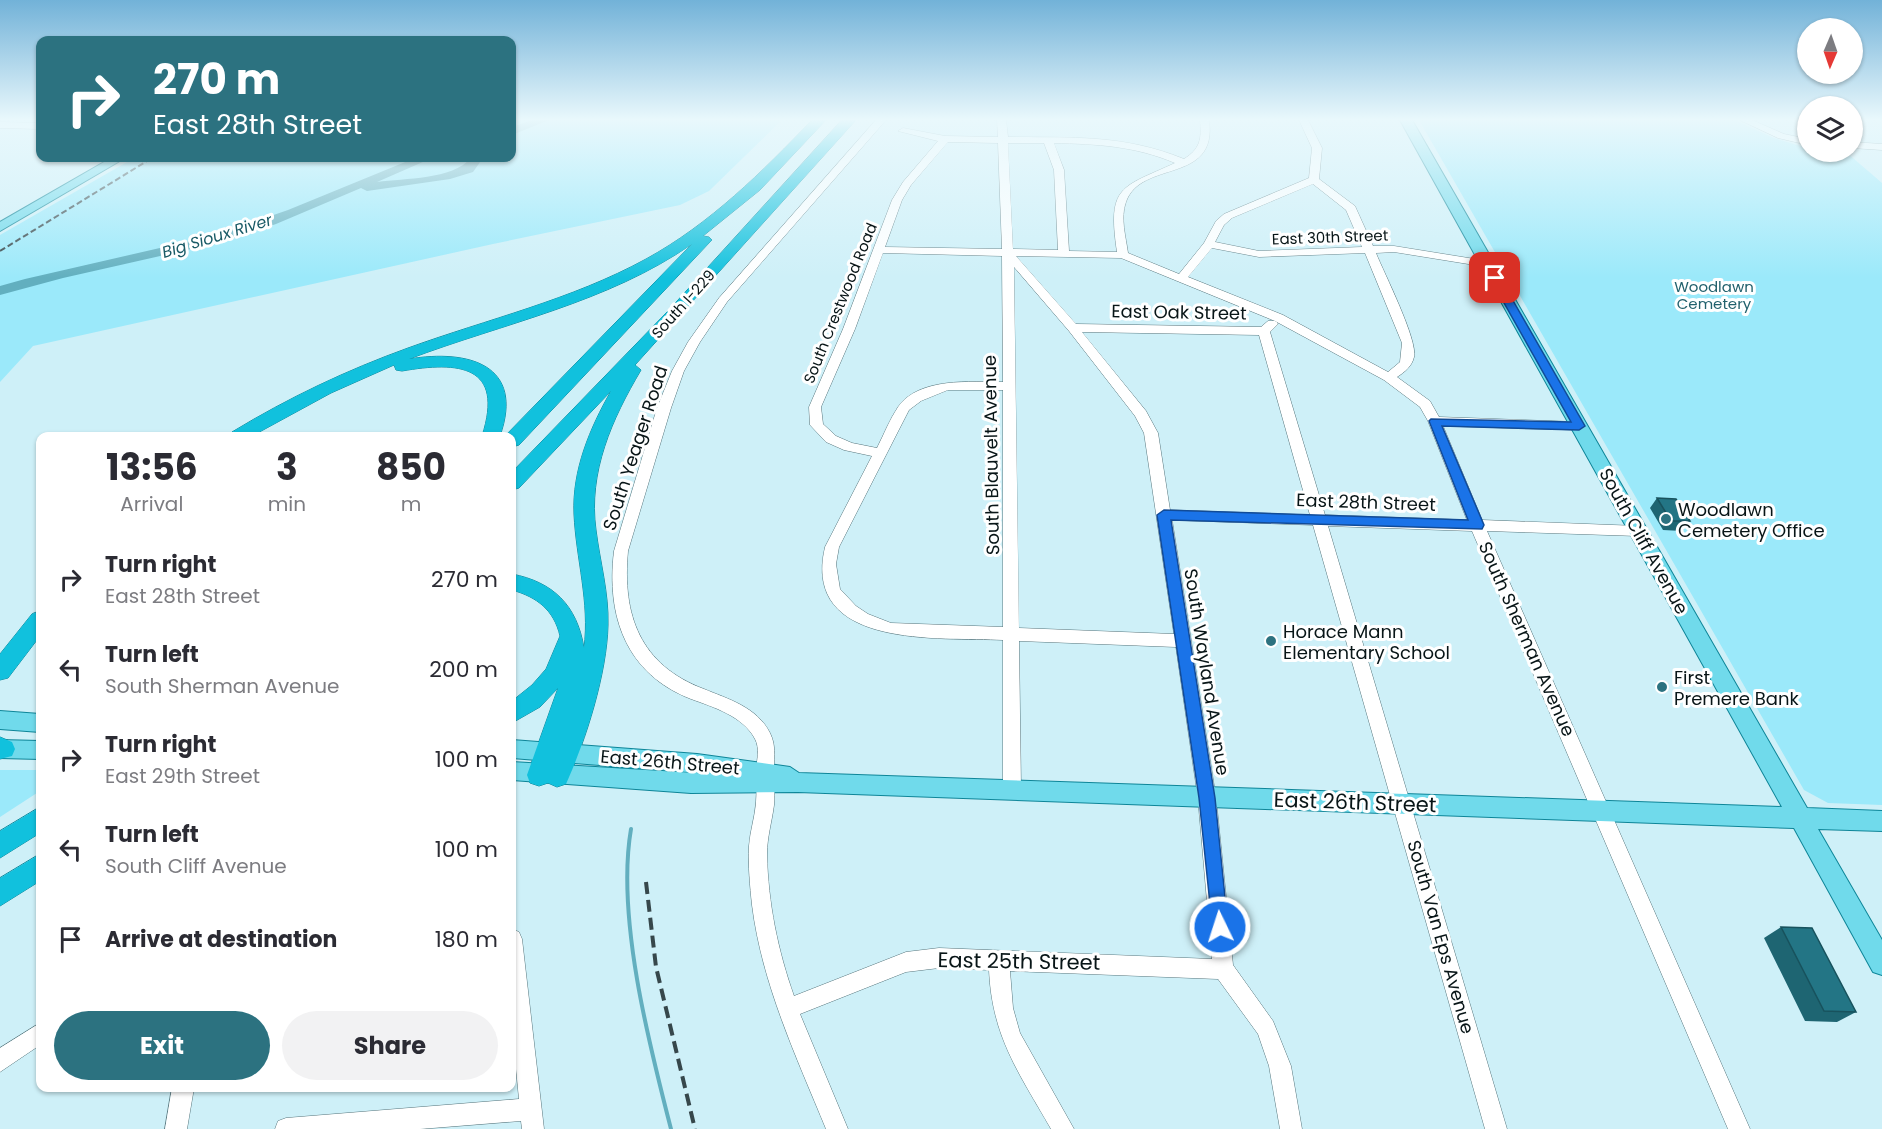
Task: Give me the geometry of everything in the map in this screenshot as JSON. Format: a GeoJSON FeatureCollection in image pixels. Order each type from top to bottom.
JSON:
{"type":"FeatureCollection","features":[{"type":"Feature","properties":{"kind":"highway","name":"South I-229"},"geometry":{"type":"LineString","coordinates":[[516,437],[768,173]]}},
{"type":"Feature","properties":{"kind":"highway","name":"South I-229"},"geometry":{"type":"LineString","coordinates":[[516,479],[674,315],[802,173]]}},
{"type":"Feature","properties":{"kind":"highway"},"geometry":{"type":"LineString","coordinates":[[246,432],[309,397],[386,362],[569,300],[629,274],[701,232],[763,178]]}},
{"type":"Feature","properties":{"kind":"highway"},"geometry":{"type":"LineString","coordinates":[[548,776],[593,662],[596,640],[597,619],[584,511],[588,475],[601,430],[612,405],[637,362],[674,315]]}},
{"type":"Feature","properties":{"kind":"highway"},"geometry":{"type":"LineString","coordinates":[[261,432],[360,380],[391,369],[427,362],[450,363],[472,368],[490,378],[501,400],[492,432]]}},
{"type":"Feature","properties":{"kind":"highway"},"geometry":{"type":"LineString","coordinates":[[516,583],[532,587],[549,597],[564,614],[572,641],[573,672],[556,753]]}},
{"type":"Feature","properties":{"kind":"highway"},"geometry":{"type":"LineString","coordinates":[[0,651],[36,607]]}},
{"type":"Feature","properties":{"kind":"highway"},"geometry":{"type":"LineString","coordinates":[[0,671],[36,625]]}},
{"type":"Feature","properties":{"kind":"highway"},"geometry":{"type":"LineString","coordinates":[[516,710],[528,703],[553,678],[564,654],[568,625]]}},
{"type":"Feature","properties":{"kind":"highway"},"geometry":{"type":"LineString","coordinates":[[0,846],[36,822]]}},
{"type":"Feature","properties":{"kind":"highway"},"geometry":{"type":"LineString","coordinates":[[0,893],[36,869]]}},
{"type":"Feature","properties":{"kind":"main road"},"geometry":{"type":"LineString","coordinates":[[0,227],[94,173]]}},
{"type":"Feature","properties":{"kind":"main road","name":"South Cliff Avenue"},"geometry":{"type":"LineString","coordinates":[[1436,173],[1882,963]]}},
{"type":"Feature","properties":{"kind":"main road"},"geometry":{"type":"LineString","coordinates":[[0,720],[36,723]]}},
{"type":"Feature","properties":{"kind":"main road"},"geometry":{"type":"LineString","coordinates":[[1,749],[36,750]]}},
{"type":"Feature","properties":{"kind":"main road","name":"East 26th Street"},"geometry":{"type":"LineString","coordinates":[[516,749],[827,783],[1882,821]]}},
{"type":"Feature","properties":{"kind":"main road","name":"East 26th Street"},"geometry":{"type":"LineString","coordinates":[[516,772],[548,776],[765,778]]}},
{"type":"Feature","properties":{"kind":"street","name":"South Yeager Road"},"geometry":{"type":"LineString","coordinates":[[834,173],[737,283],[694,342],[678,371],[664,408],[621,551],[617,575],[622,621],[635,646],[656,670],[674,683],[740,712],[754,724],[763,736],[768,752],[758,850],[766,933],[788,1009],[837,1129]]}},
{"type":"Feature","properties":{"kind":"street","name":"South Crestwood Road"},"geometry":{"type":"LineString","coordinates":[[880,453],[849,447],[831,439],[817,425],[815,407],[902,192],[918,173]]}},
{"type":"Feature","properties":{"kind":"street","name":"South Blauvelt Avenue"},"geometry":{"type":"LineString","coordinates":[[1004,173],[1008,254],[1012,789]]}},
{"type":"Feature","properties":{"kind":"street"},"geometry":{"type":"LineString","coordinates":[[1059,173],[1064,255]]}},
{"type":"Feature","properties":{"kind":"street"},"geometry":{"type":"LineString","coordinates":[[879,250],[1123,255],[1119,210],[1126,192],[1148,177],[1159,173]]}},
{"type":"Feature","properties":{"kind":"street"},"geometry":{"type":"LineString","coordinates":[[1314,180],[1315,173]]}},
{"type":"Feature","properties":{"kind":"street"},"geometry":{"type":"LineString","coordinates":[[1182,278],[1209,244],[1214,231],[1228,216],[1314,180]]}},
{"type":"Feature","properties":{"kind":"street"},"geometry":{"type":"LineString","coordinates":[[1314,180],[1351,208],[1410,350],[1406,365],[1388,377]]}},
{"type":"Feature","properties":{"kind":"street","name":"East 30th Street"},"geometry":{"type":"LineString","coordinates":[[1209,244],[1259,254],[1366,248],[1413,251],[1487,264]]}},
{"type":"Feature","properties":{"kind":"street","name":"South Wayland Avenue"},"geometry":{"type":"LineString","coordinates":[[1008,254],[1073,328],[1142,414],[1151,433],[1207,798],[1223,969]]}},
{"type":"Feature","properties":{"kind":"street","name":"South Sherman Avenue"},"geometry":{"type":"LineString","coordinates":[[1123,255],[1279,318],[1388,377],[1425,404],[1435,421],[1477,525],[1739,1129]]}},
{"type":"Feature","properties":{"kind":"street","name":"East Oak Street"},"geometry":{"type":"LineString","coordinates":[[1073,328],[1264,331],[1279,318]]}},
{"type":"Feature","properties":{"kind":"street","name":"South Van Eps Avenue"},"geometry":{"type":"LineString","coordinates":[[1264,331],[1496,1129]]}},
{"type":"Feature","properties":{"kind":"street"},"geometry":{"type":"LineString","coordinates":[[1008,386],[966,385],[927,392],[904,408],[832,547],[828,561],[831,589],[859,618],[891,629],[1182,641]]}},
{"type":"Feature","properties":{"kind":"street"},"geometry":{"type":"LineString","coordinates":[[1435,421],[1579,426]]}},
{"type":"Feature","properties":{"kind":"street","name":"East 28th Street"},"geometry":{"type":"LineString","coordinates":[[1164,515],[1638,531]]}},
{"type":"Feature","properties":{"kind":"street","name":"East 25th Street"},"geometry":{"type":"LineString","coordinates":[[788,1009],[906,962],[939,957],[1223,969]]}},
{"type":"Feature","properties":{"kind":"street"},"geometry":{"type":"LineString","coordinates":[[999,959],[1006,1022],[1014,1043],[1063,1129]]}},
{"type":"Feature","properties":{"kind":"street"},"geometry":{"type":"LineString","coordinates":[[1223,969],[1246,997],[1269,1036],[1280,1066],[1291,1129]]}},
{"type":"Feature","properties":{"kind":"street"},"geometry":{"type":"LineString","coordinates":[[286,1129],[531,1119],[516,977]]}},
{"type":"Feature","properties":{"kind":"street"},"geometry":{"type":"LineString","coordinates":[[0,1061],[36,1036]]}},
{"type":"Feature","properties":{"kind":"street"},"geometry":{"type":"LineString","coordinates":[[176,1129],[182,1092]]}},
{"type":"Feature","properties":{"kind":"green space"},"geometry":{"type":"Polygon","coordinates":[[[108,173],[728,173],[709,191],[680,205],[33,346],[0,382],[0,235],[108,173]]]}},
{"type":"Feature","properties":{"kind":"green space","name":"Woodlawn Cemetery"},"geometry":{"type":"Polygon","coordinates":[[[1449,173],[1870,173],[1882,183],[1882,805],[1828,803],[1804,790],[1449,173]]]}},
{"type":"Feature","properties":{"kind":"green space"},"geometry":{"type":"Polygon","coordinates":[[[0,770],[36,770],[36,794],[0,817],[0,770]]]}},
{"type":"Feature","properties":{"kind":"building"},"geometry":{"type":"Polygon","coordinates":[[[1657,498],[1676,499],[1690,521],[1671,521],[1657,498]]]}},
{"type":"Feature","properties":{"kind":"building"},"geometry":{"type":"Polygon","coordinates":[[[1781,927],[1812,928],[1856,1012],[1824,1011],[1781,927]]]}},
{"type":"Feature","properties":{"kind":"waterway","name":"Big Sioux River"},"geometry":{"type":"LineString","coordinates":[[0,291],[62,274],[217,239],[293,212],[387,173]]}},
{"type":"Feature","properties":{"kind":"waterway"},"geometry":{"type":"LineString","coordinates":[[367,187],[456,173]]}},
{"type":"Feature","properties":{"kind":"waterway"},"geometry":{"type":"LineString","coordinates":[[631,829],[628,863],[631,940],[653,1058],[671,1129]]}},
{"type":"Feature","properties":{"kind":"railway"},"geometry":{"type":"LineString","coordinates":[[0,251],[128,173]]}},
{"type":"Feature","properties":{"kind":"railway"},"geometry":{"type":"LineString","coordinates":[[646,882],[656,967],[695,1129]]}},
{"type":"Feature","properties":{"kind":"place","name":"Woodlawn Cemetery Office"},"geometry":{"type":"Point","coordinates":[1666,519]}},
{"type":"Feature","properties":{"kind":"place","name":"Horace Mann Elementary School"},"geometry":{"type":"Point","coordinates":[1271,641]}},
{"type":"Feature","properties":{"kind":"place","name":"First Premere Bank"},"geometry":{"type":"Point","coordinates":[1662,687]}},
{"type":"Feature","properties":{"kind":"route"},"geometry":{"type":"LineString","coordinates":[[1220,927],[1213,842],[1164,515],[1477,525],[1435,421],[1579,426],[1495,278]]}}]}
